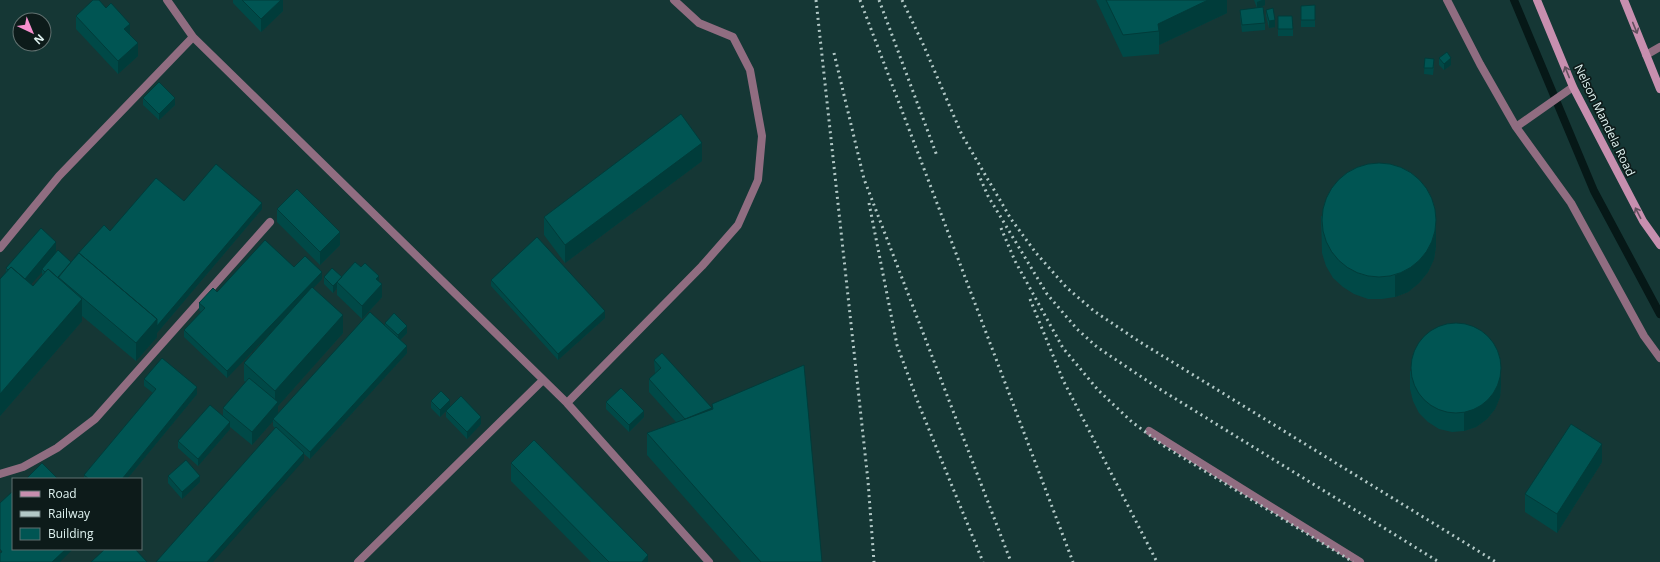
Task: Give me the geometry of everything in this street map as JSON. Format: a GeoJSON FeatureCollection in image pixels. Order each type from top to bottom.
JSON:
{"type":"FeatureCollection","features":[{"type":"Feature","properties":{"kind":"main road","name":"Nelson Mandela Road"},"geometry":{"type":"LineString","coordinates":[[1537,0],[1573,87],[1643,221],[1660,246]]}},
{"type":"Feature","properties":{"kind":"main road"},"geometry":{"type":"LineString","coordinates":[[1624,0],[1660,89]]}},
{"type":"Feature","properties":{"kind":"street"},"geometry":{"type":"LineString","coordinates":[[167,0],[193,37],[567,403],[709,562]]}},
{"type":"Feature","properties":{"kind":"street"},"geometry":{"type":"LineString","coordinates":[[567,403],[702,266],[738,225],[758,180],[762,136],[750,70],[733,37],[699,23],[674,0]]}},
{"type":"Feature","properties":{"kind":"street"},"geometry":{"type":"LineString","coordinates":[[1447,0],[1480,64],[1516,127],[1571,203],[1644,336],[1660,358]]}},
{"type":"Feature","properties":{"kind":"street"},"geometry":{"type":"LineString","coordinates":[[0,248],[59,176],[193,37]]}},
{"type":"Feature","properties":{"kind":"street"},"geometry":{"type":"LineString","coordinates":[[1646,55],[1660,47]]}},
{"type":"Feature","properties":{"kind":"street"},"geometry":{"type":"LineString","coordinates":[[1516,127],[1573,87]]}},
{"type":"Feature","properties":{"kind":"street"},"geometry":{"type":"LineString","coordinates":[[0,474],[23,467],[57,448],[95,419],[270,222]]}},
{"type":"Feature","properties":{"kind":"street"},"geometry":{"type":"LineString","coordinates":[[358,562],[543,380]]}},
{"type":"Feature","properties":{"kind":"street"},"geometry":{"type":"LineString","coordinates":[[1149,430],[1360,562]]}},
{"type":"Feature","properties":{"kind":"building"},"geometry":{"type":"Polygon","coordinates":[[[93,0],[99,0],[106,8],[111,3],[130,24],[124,29],[138,43],[118,61],[76,16],[93,0]]]}},
{"type":"Feature","properties":{"kind":"building"},"geometry":{"type":"Polygon","coordinates":[[[242,0],[281,0],[261,19],[242,0]]]}},
{"type":"Feature","properties":{"kind":"building"},"geometry":{"type":"Polygon","coordinates":[[[1106,0],[1208,0],[1158,24],[1159,31],[1123,35],[1106,0]]]}},
{"type":"Feature","properties":{"kind":"building"},"geometry":{"type":"Polygon","coordinates":[[[1315,5],[1315,20],[1301,20],[1301,6],[1315,5]]]}},
{"type":"Feature","properties":{"kind":"building"},"geometry":{"type":"Polygon","coordinates":[[[1263,7],[1265,23],[1242,25],[1240,10],[1263,7]]]}},
{"type":"Feature","properties":{"kind":"building"},"geometry":{"type":"Polygon","coordinates":[[[1273,8],[1275,20],[1269,21],[1266,10],[1273,8]]]}},
{"type":"Feature","properties":{"kind":"building"},"geometry":{"type":"Polygon","coordinates":[[[1278,16],[1292,16],[1293,29],[1278,29],[1278,16]]]}},
{"type":"Feature","properties":{"kind":"building"},"geometry":{"type":"Polygon","coordinates":[[[1447,52],[1451,58],[1444,64],[1439,58],[1447,52]]]}},
{"type":"Feature","properties":{"kind":"building"},"geometry":{"type":"Polygon","coordinates":[[[1425,58],[1434,59],[1433,68],[1424,68],[1425,58]]]}},
{"type":"Feature","properties":{"kind":"building"},"geometry":{"type":"Polygon","coordinates":[[[159,82],[175,98],[159,114],[143,98],[159,82]]]}},
{"type":"Feature","properties":{"kind":"building"},"geometry":{"type":"Polygon","coordinates":[[[681,114],[702,143],[565,245],[544,217],[681,114]]]}},
{"type":"Feature","properties":{"kind":"building"},"geometry":{"type":"Polygon","coordinates":[[[1379,163],[1401,167],[1420,179],[1432,198],[1436,220],[1432,242],[1420,261],[1401,273],[1379,277],[1357,273],[1338,261],[1326,242],[1322,220],[1326,198],[1338,179],[1357,167],[1379,163]]]}},
{"type":"Feature","properties":{"kind":"building"},"geometry":{"type":"Polygon","coordinates":[[[216,164],[262,203],[157,326],[157,319],[79,253],[74,258],[104,225],[110,231],[156,178],[184,201],[216,164]]]}},
{"type":"Feature","properties":{"kind":"building"},"geometry":{"type":"Polygon","coordinates":[[[297,189],[340,232],[320,252],[277,209],[297,189]]]}},
{"type":"Feature","properties":{"kind":"building"},"geometry":{"type":"Polygon","coordinates":[[[41,228],[56,242],[25,279],[11,267],[8,270],[6,268],[41,228]]]}},
{"type":"Feature","properties":{"kind":"building"},"geometry":{"type":"Polygon","coordinates":[[[537,237],[605,311],[558,354],[491,280],[537,237]]]}},
{"type":"Feature","properties":{"kind":"building"},"geometry":{"type":"Polygon","coordinates":[[[265,240],[294,267],[305,256],[322,272],[227,371],[184,330],[205,308],[199,303],[213,288],[217,292],[265,240]]]}},
{"type":"Feature","properties":{"kind":"building"},"geometry":{"type":"Polygon","coordinates":[[[58,250],[71,262],[58,278],[48,269],[45,272],[42,269],[58,250]]]}},
{"type":"Feature","properties":{"kind":"building"},"geometry":{"type":"Polygon","coordinates":[[[79,253],[157,319],[136,343],[58,277],[79,253]]]}},
{"type":"Feature","properties":{"kind":"building"},"geometry":{"type":"Polygon","coordinates":[[[355,262],[361,267],[365,263],[379,276],[376,279],[382,284],[362,306],[337,282],[355,262]]]}},
{"type":"Feature","properties":{"kind":"building"},"geometry":{"type":"Polygon","coordinates":[[[11,267],[33,286],[48,269],[82,299],[0,394],[0,279],[11,267]]]}},
{"type":"Feature","properties":{"kind":"building"},"geometry":{"type":"Polygon","coordinates":[[[332,268],[342,277],[333,286],[324,277],[332,268]]]}},
{"type":"Feature","properties":{"kind":"building"},"geometry":{"type":"Polygon","coordinates":[[[312,287],[343,315],[275,391],[244,363],[312,287]]]}},
{"type":"Feature","properties":{"kind":"building"},"geometry":{"type":"Polygon","coordinates":[[[370,312],[407,346],[310,452],[273,419],[370,312]]]}},
{"type":"Feature","properties":{"kind":"building"},"geometry":{"type":"Polygon","coordinates":[[[394,313],[407,326],[398,335],[385,323],[394,313]]]}},
{"type":"Feature","properties":{"kind":"building"},"geometry":{"type":"Polygon","coordinates":[[[1456,323],[1473,326],[1488,336],[1498,351],[1501,368],[1498,385],[1488,400],[1473,410],[1456,413],[1439,410],[1424,400],[1414,385],[1411,368],[1414,351],[1424,336],[1439,326],[1456,323]]]}},
{"type":"Feature","properties":{"kind":"building"},"geometry":{"type":"Polygon","coordinates":[[[662,353],[712,408],[685,419],[649,379],[661,368],[654,360],[662,353]]]}},
{"type":"Feature","properties":{"kind":"building"},"geometry":{"type":"Polygon","coordinates":[[[162,358],[197,387],[123,478],[88,478],[84,475],[156,389],[144,379],[162,358]]]}},
{"type":"Feature","properties":{"kind":"building"},"geometry":{"type":"Polygon","coordinates":[[[804,365],[822,562],[761,562],[647,433],[713,409],[712,404],[804,365]]]}},
{"type":"Feature","properties":{"kind":"building"},"geometry":{"type":"Polygon","coordinates":[[[249,378],[278,402],[252,432],[223,408],[249,378]]]}},
{"type":"Feature","properties":{"kind":"building"},"geometry":{"type":"Polygon","coordinates":[[[621,388],[644,411],[629,425],[606,402],[621,388]]]}},
{"type":"Feature","properties":{"kind":"building"},"geometry":{"type":"Polygon","coordinates":[[[441,391],[450,400],[440,410],[431,401],[441,391]]]}},
{"type":"Feature","properties":{"kind":"building"},"geometry":{"type":"Polygon","coordinates":[[[461,396],[481,417],[467,432],[446,411],[461,396]]]}},
{"type":"Feature","properties":{"kind":"building"},"geometry":{"type":"Polygon","coordinates":[[[210,405],[230,422],[198,459],[178,441],[210,405]]]}},
{"type":"Feature","properties":{"kind":"building"},"geometry":{"type":"Polygon","coordinates":[[[1571,424],[1602,444],[1557,514],[1525,494],[1571,424]]]}},
{"type":"Feature","properties":{"kind":"building"},"geometry":{"type":"Polygon","coordinates":[[[276,427],[304,453],[207,562],[156,562],[276,427]]]}},
{"type":"Feature","properties":{"kind":"building"},"geometry":{"type":"Polygon","coordinates":[[[534,440],[648,555],[642,562],[609,562],[511,463],[534,440]]]}},
{"type":"Feature","properties":{"kind":"building"},"geometry":{"type":"Polygon","coordinates":[[[186,460],[200,476],[182,492],[168,476],[186,460]]]}},
{"type":"Feature","properties":{"kind":"building"},"geometry":{"type":"Polygon","coordinates":[[[42,463],[57,478],[27,478],[42,463]]]}},
{"type":"Feature","properties":{"kind":"building"},"geometry":{"type":"Polygon","coordinates":[[[12,492],[12,550],[65,550],[52,562],[0,562],[0,553],[2,552],[0,549],[0,503],[12,492]]]}},
{"type":"Feature","properties":{"kind":"building"},"geometry":{"type":"Polygon","coordinates":[[[104,550],[136,550],[147,562],[91,562],[104,550]]]}},
{"type":"Feature","properties":{"kind":"waterway"},"geometry":{"type":"LineString","coordinates":[[1514,0],[1594,191],[1660,314]]}},
{"type":"Feature","properties":{"kind":"railway"},"geometry":{"type":"LineString","coordinates":[[816,0],[868,481],[874,562]]}},
{"type":"Feature","properties":{"kind":"railway"},"geometry":{"type":"LineString","coordinates":[[860,0],[1073,562]]}},
{"type":"Feature","properties":{"kind":"railway"},"geometry":{"type":"LineString","coordinates":[[879,0],[937,156]]}},
{"type":"Feature","properties":{"kind":"railway"},"geometry":{"type":"LineString","coordinates":[[902,0],[923,44],[962,135],[1011,219],[1036,253],[1066,287],[1094,311],[1140,342],[1496,562]]}},
{"type":"Feature","properties":{"kind":"railway"},"geometry":{"type":"LineString","coordinates":[[834,53],[864,179],[1011,562]]}},
{"type":"Feature","properties":{"kind":"railway"},"geometry":{"type":"LineString","coordinates":[[978,173],[988,196],[1047,294],[1077,329],[1097,347],[1158,388],[1439,562]]}},
{"type":"Feature","properties":{"kind":"railway"},"geometry":{"type":"LineString","coordinates":[[869,203],[897,345],[919,405],[983,562]]}},
{"type":"Feature","properties":{"kind":"railway"},"geometry":{"type":"LineString","coordinates":[[1001,228],[1015,261],[1063,348],[1098,390],[1132,422],[1164,446],[1353,562]]}},
{"type":"Feature","properties":{"kind":"railway"},"geometry":{"type":"LineString","coordinates":[[1030,299],[1063,380],[1157,562]]}}]}
